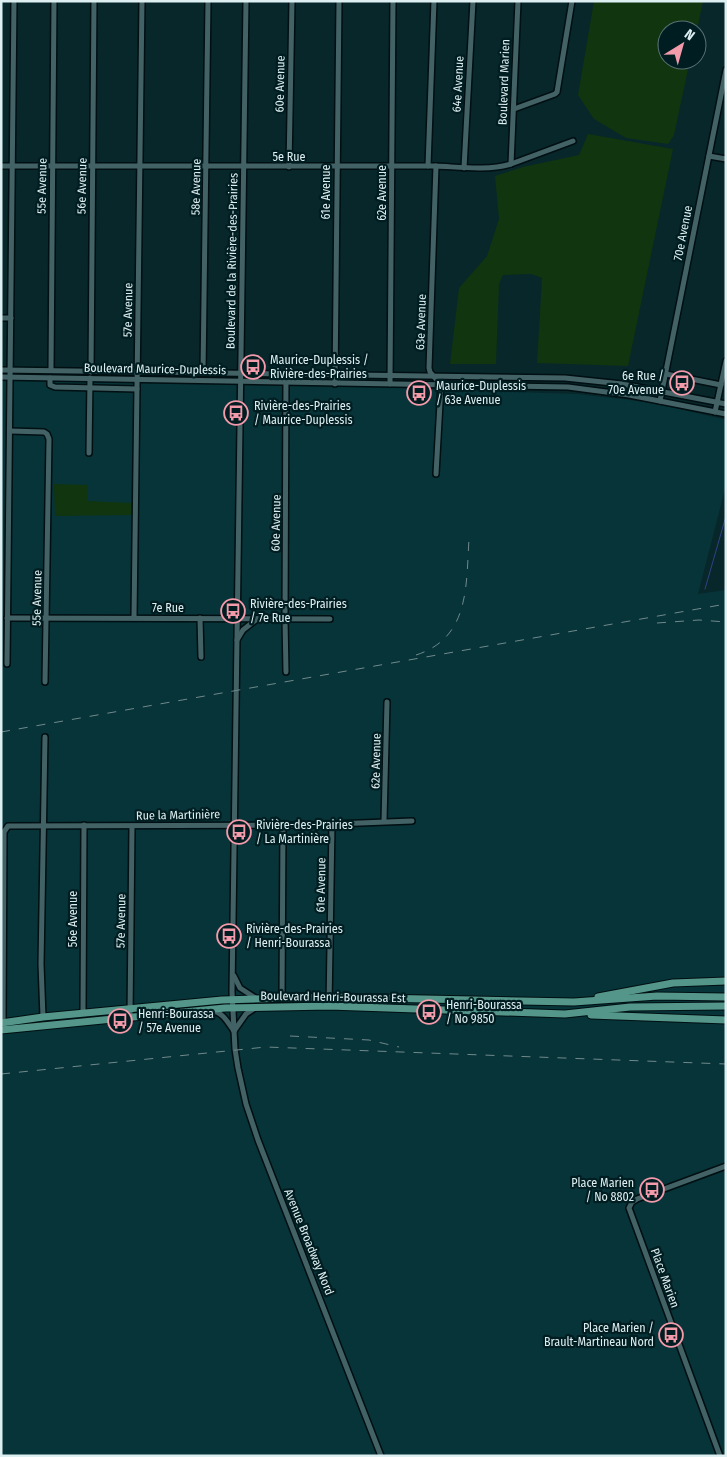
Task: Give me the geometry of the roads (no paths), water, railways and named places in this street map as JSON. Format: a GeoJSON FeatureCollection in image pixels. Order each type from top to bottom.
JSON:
{"type":"FeatureCollection","features":[{"type":"Feature","properties":{"kind":"main road"},"geometry":{"type":"LineString","coordinates":[[574,1002],[616,992],[673,983],[726,981]]}},
{"type":"Feature","properties":{"kind":"main road","name":"Boulevard Henri-Bourassa Est"},"geometry":{"type":"LineString","coordinates":[[2,1026],[43,1017],[83,1013],[233,1008],[282,998],[329,997],[574,1002],[658,996],[726,997]]}},
{"type":"Feature","properties":{"kind":"main road","name":"Boulevard Henri-Bourassa Est"},"geometry":{"type":"LineString","coordinates":[[2,1026],[233,1000],[329,1006],[565,1014],[630,1007],[726,1006]]}},
{"type":"Feature","properties":{"kind":"main road"},"geometry":{"type":"LineString","coordinates":[[565,1014],[726,1020]]}},
{"type":"Feature","properties":{"kind":"street"},"geometry":{"type":"LineString","coordinates":[[7,664],[14,1]]}},
{"type":"Feature","properties":{"kind":"street","name":"55e Avenue"},"geometry":{"type":"LineString","coordinates":[[51,370],[54,1]]}},
{"type":"Feature","properties":{"kind":"street","name":"56e Avenue"},"geometry":{"type":"LineString","coordinates":[[91,372],[94,1]]}},
{"type":"Feature","properties":{"kind":"street","name":"57e Avenue"},"geometry":{"type":"LineString","coordinates":[[134,618],[142,1]]}},
{"type":"Feature","properties":{"kind":"street","name":"58e Avenue"},"geometry":{"type":"LineString","coordinates":[[203,373],[208,1]]}},
{"type":"Feature","properties":{"kind":"street","name":"Boulevard de la Rivière-des-Prairies"},"geometry":{"type":"LineString","coordinates":[[233,1008],[246,1]]}},
{"type":"Feature","properties":{"kind":"street","name":"60e Avenue"},"geometry":{"type":"LineString","coordinates":[[289,167],[292,1]]}},
{"type":"Feature","properties":{"kind":"street","name":"61e Avenue"},"geometry":{"type":"LineString","coordinates":[[335,384],[339,1]]}},
{"type":"Feature","properties":{"kind":"street","name":"62e Avenue"},"geometry":{"type":"LineString","coordinates":[[390,384],[394,1]]}},
{"type":"Feature","properties":{"kind":"street"},"geometry":{"type":"LineString","coordinates":[[428,166],[434,1]]}},
{"type":"Feature","properties":{"kind":"street","name":"64e Avenue"},"geometry":{"type":"LineString","coordinates":[[464,168],[473,1]]}},
{"type":"Feature","properties":{"kind":"street","name":"Boulevard Marien"},"geometry":{"type":"LineString","coordinates":[[511,164],[518,1]]}},
{"type":"Feature","properties":{"kind":"street"},"geometry":{"type":"LineString","coordinates":[[514,109],[558,92],[572,1]]}},
{"type":"Feature","properties":{"kind":"street","name":"70e Avenue"},"geometry":{"type":"LineString","coordinates":[[660,401],[726,70]]}},
{"type":"Feature","properties":{"kind":"street","name":"5e Rue"},"geometry":{"type":"LineString","coordinates":[[1,166],[436,166],[464,168],[504,166],[573,141]]}},
{"type":"Feature","properties":{"kind":"street"},"geometry":{"type":"LineString","coordinates":[[709,156],[726,159]]}},
{"type":"Feature","properties":{"kind":"street","name":"63e Avenue"},"geometry":{"type":"LineString","coordinates":[[433,376],[430,368],[436,166]]}},
{"type":"Feature","properties":{"kind":"street"},"geometry":{"type":"LineString","coordinates":[[1,318],[11,318]]}},
{"type":"Feature","properties":{"kind":"street"},"geometry":{"type":"LineString","coordinates":[[715,412],[726,361]]}},
{"type":"Feature","properties":{"kind":"street","name":"Boulevard Maurice-Duplessis"},"geometry":{"type":"LineString","coordinates":[[1,370],[582,379],[726,404]]}},
{"type":"Feature","properties":{"kind":"street","name":"60e Avenue"},"geometry":{"type":"LineString","coordinates":[[286,374],[286,672]]}},
{"type":"Feature","properties":{"kind":"street"},"geometry":{"type":"LineString","coordinates":[[666,374],[721,385]]}},
{"type":"Feature","properties":{"kind":"street"},"geometry":{"type":"LineString","coordinates":[[433,376],[441,385],[436,474]]}},
{"type":"Feature","properties":{"kind":"street","name":"Boulevard Maurice-Duplessis"},"geometry":{"type":"LineString","coordinates":[[1,377],[582,388],[726,414]]}},
{"type":"Feature","properties":{"kind":"street"},"geometry":{"type":"LineString","coordinates":[[50,378],[50,385],[54,387],[137,389]]}},
{"type":"Feature","properties":{"kind":"street"},"geometry":{"type":"LineString","coordinates":[[89,452],[90,378]]}},
{"type":"Feature","properties":{"kind":"street"},"geometry":{"type":"LineString","coordinates":[[582,379],[582,388]]}},
{"type":"Feature","properties":{"kind":"street","name":"55e Avenue"},"geometry":{"type":"LineString","coordinates":[[10,431],[44,432],[48,436],[45,682]]}},
{"type":"Feature","properties":{"kind":"street","name":"7e Rue"},"geometry":{"type":"LineString","coordinates":[[7,618],[330,618]]}},
{"type":"Feature","properties":{"kind":"street"},"geometry":{"type":"LineString","coordinates":[[200,618],[202,656]]}},
{"type":"Feature","properties":{"kind":"street"},"geometry":{"type":"LineString","coordinates":[[237,640],[243,630],[259,618]]}},
{"type":"Feature","properties":{"kind":"street","name":"62e Avenue"},"geometry":{"type":"LineString","coordinates":[[384,821],[387,702]]}},
{"type":"Feature","properties":{"kind":"street"},"geometry":{"type":"LineString","coordinates":[[43,1017],[41,964],[45,737]]}},
{"type":"Feature","properties":{"kind":"street","name":"Rue la Martinière"},"geometry":{"type":"LineString","coordinates":[[2,1026],[4,832],[6,827],[11,825],[283,825],[412,821]]}},
{"type":"Feature","properties":{"kind":"street","name":"61e Avenue"},"geometry":{"type":"LineString","coordinates":[[329,1006],[332,824]]}},
{"type":"Feature","properties":{"kind":"street","name":"56e Avenue"},"geometry":{"type":"LineString","coordinates":[[83,1013],[84,825]]}},
{"type":"Feature","properties":{"kind":"street"},"geometry":{"type":"LineString","coordinates":[[282,998],[283,825]]}},
{"type":"Feature","properties":{"kind":"street","name":"57e Avenue"},"geometry":{"type":"LineString","coordinates":[[130,1012],[132,826]]}},
{"type":"Feature","properties":{"kind":"street"},"geometry":{"type":"LineString","coordinates":[[193,1010],[217,1012],[223,1016],[234,1032],[246,1014],[258,1003],[240,988],[233,973]]}},
{"type":"Feature","properties":{"kind":"street","name":"Avenue Broadway Nord"},"geometry":{"type":"LineString","coordinates":[[233,1008],[238,1068],[251,1118],[381,1456]]}},
{"type":"Feature","properties":{"kind":"street","name":"Place Marien"},"geometry":{"type":"LineString","coordinates":[[720,1456],[629,1208],[632,1202],[637,1199],[726,1166]]}},
{"type":"Feature","properties":{"kind":"waterway"},"geometry":{"type":"LineString","coordinates":[[705,589],[726,516]]}},
{"type":"Feature","properties":{"kind":"railway"},"geometry":{"type":"LineString","coordinates":[[416,655],[434,647],[447,636],[456,623],[462,608],[465,591],[469,539]]}},
{"type":"Feature","properties":{"kind":"railway"},"geometry":{"type":"LineString","coordinates":[[1,732],[726,604]]}},
{"type":"Feature","properties":{"kind":"railway"},"geometry":{"type":"LineString","coordinates":[[657,623],[699,620],[726,622]]}},
{"type":"Feature","properties":{"kind":"railway"},"geometry":{"type":"LineString","coordinates":[[290,1036],[369,1040],[399,1047]]}},
{"type":"Feature","properties":{"kind":"railway"},"geometry":{"type":"LineString","coordinates":[[1,1074],[266,1047],[726,1064]]}},
{"type":"Feature","properties":{"kind":"place","name":"Maurice-Duplessis / Rivière-des-Prairies"},"geometry":{"type":"Point","coordinates":[253,367]}},
{"type":"Feature","properties":{"kind":"place","name":"6e Rue / 70e Avenue"},"geometry":{"type":"Point","coordinates":[682,383]}},
{"type":"Feature","properties":{"kind":"place","name":"Maurice-Duplessis / 63e Avenue"},"geometry":{"type":"Point","coordinates":[419,393]}},
{"type":"Feature","properties":{"kind":"place","name":"Rivière-des-Prairies / Maurice-Duplessis"},"geometry":{"type":"Point","coordinates":[236,413]}},
{"type":"Feature","properties":{"kind":"place","name":"Rivière-des-Prairies / 7e Rue"},"geometry":{"type":"Point","coordinates":[233,611]}},
{"type":"Feature","properties":{"kind":"place","name":"Rivière-des-Prairies / La Martinière"},"geometry":{"type":"Point","coordinates":[239,832]}},
{"type":"Feature","properties":{"kind":"place","name":"Rivière-des-Prairies / Henri-Bourassa"},"geometry":{"type":"Point","coordinates":[229,936]}},
{"type":"Feature","properties":{"kind":"place","name":"Henri-Bourassa / No 9850"},"geometry":{"type":"Point","coordinates":[429,1012]}},
{"type":"Feature","properties":{"kind":"place","name":"Henri-Bourassa / 57e Avenue"},"geometry":{"type":"Point","coordinates":[120,1021]}},
{"type":"Feature","properties":{"kind":"place","name":"Place Marien / No 8802"},"geometry":{"type":"Point","coordinates":[652,1190]}},
{"type":"Feature","properties":{"kind":"place","name":"Place Marien / Brault-Martineau Nord"},"geometry":{"type":"Point","coordinates":[671,1335]}}]}
